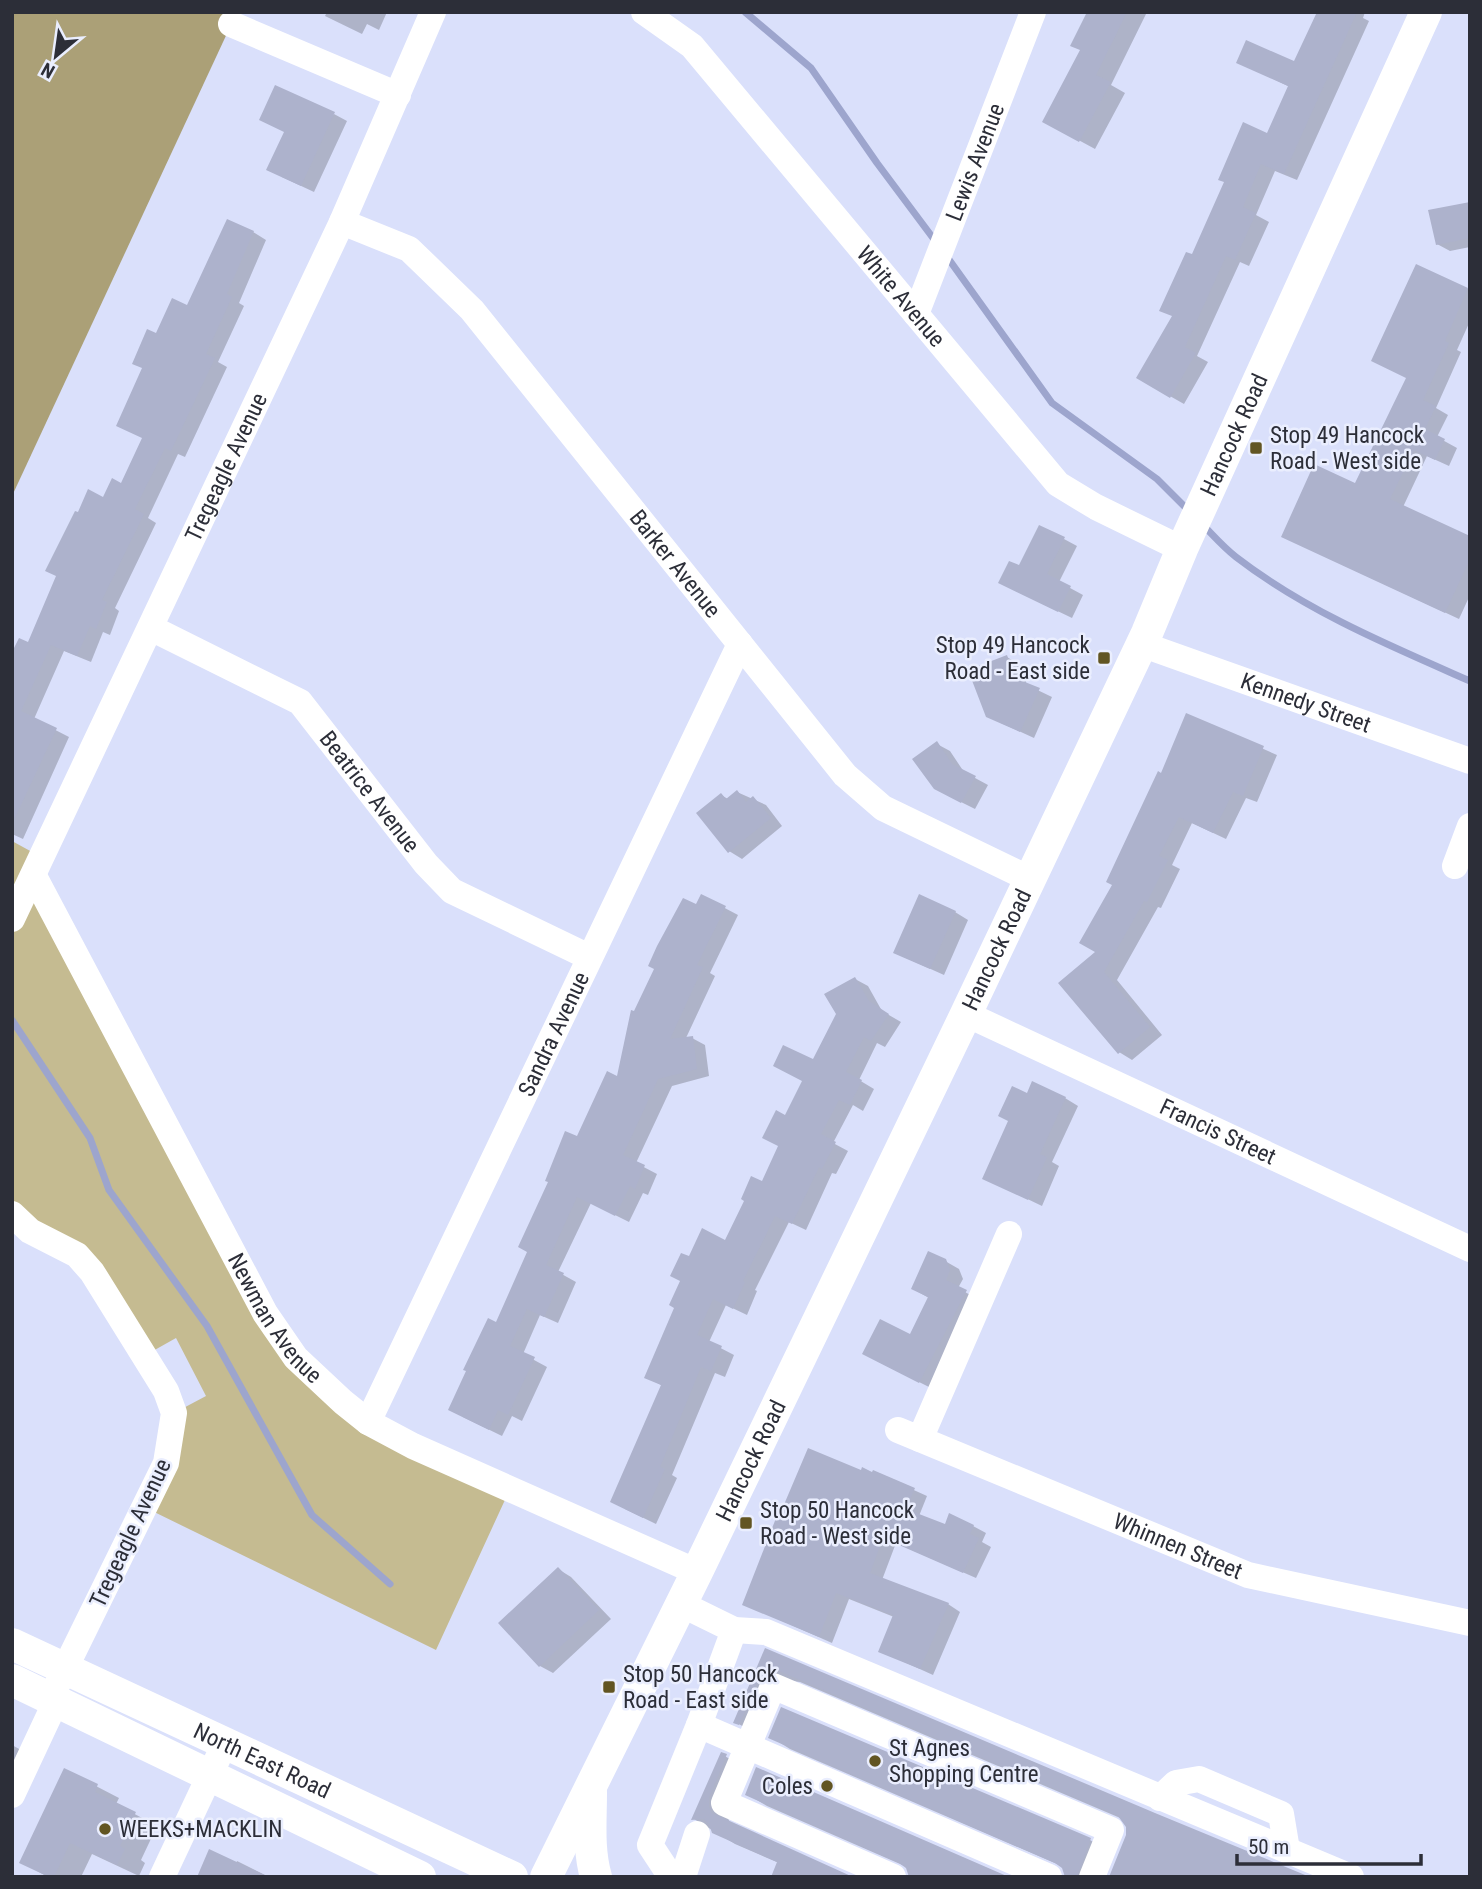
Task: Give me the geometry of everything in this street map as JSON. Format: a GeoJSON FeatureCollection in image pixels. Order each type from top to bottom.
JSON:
{"type":"FeatureCollection","features":[{"type":"Feature","properties":{"kind":"main road","name":"Hancock Road"},"geometry":{"type":"LineString","coordinates":[[546,1877],[697,1572],[1141,644],[1185,541],[1426,12]]}},
{"type":"Feature","properties":{"kind":"main road","name":"North East Road"},"geometry":{"type":"LineString","coordinates":[[12,1644],[512,1877]]}},
{"type":"Feature","properties":{"kind":"main road","name":"North East Road"},"geometry":{"type":"LineString","coordinates":[[12,1680],[415,1875]]}},
{"type":"Feature","properties":{"kind":"main road"},"geometry":{"type":"LineString","coordinates":[[592,1780],[590,1842],[596,1877]]}},
{"type":"Feature","properties":{"kind":"street","name":"Tregeagle Avenue"},"geometry":{"type":"LineString","coordinates":[[12,919],[342,222],[433,12]]}},
{"type":"Feature","properties":{"kind":"street","name":"White Avenue"},"geometry":{"type":"LineString","coordinates":[[644,12],[692,46],[1058,484],[1096,507],[1185,541]]}},
{"type":"Feature","properties":{"kind":"street","name":"Lewis Avenue"},"geometry":{"type":"LineString","coordinates":[[916,314],[1033,12]]}},
{"type":"Feature","properties":{"kind":"street"},"geometry":{"type":"LineString","coordinates":[[231,24],[398,95]]}},
{"type":"Feature","properties":{"kind":"street","name":"Barker Avenue"},"geometry":{"type":"LineString","coordinates":[[342,222],[409,249],[471,310],[845,775],[883,808],[1030,879]]}},
{"type":"Feature","properties":{"kind":"street","name":"Beatrice Avenue"},"geometry":{"type":"LineString","coordinates":[[151,628],[300,702],[426,864],[452,891],[589,957]]}},
{"type":"Feature","properties":{"kind":"street","name":"Sandra Avenue"},"geometry":{"type":"LineString","coordinates":[[368,1422],[740,644]]}},
{"type":"Feature","properties":{"kind":"street","name":"Kennedy Street"},"geometry":{"type":"LineString","coordinates":[[1141,644],[1470,761]]}},
{"type":"Feature","properties":{"kind":"street"},"geometry":{"type":"LineString","coordinates":[[1455,866],[1470,826]]}},
{"type":"Feature","properties":{"kind":"street","name":"Newman Avenue"},"geometry":{"type":"LineString","coordinates":[[34,876],[265,1312],[296,1358],[368,1422],[413,1446],[697,1572]]}},
{"type":"Feature","properties":{"kind":"street","name":"Francis Street"},"geometry":{"type":"LineString","coordinates":[[966,1014],[1470,1249]]}},
{"type":"Feature","properties":{"kind":"street","name":"Tregeagle Avenue"},"geometry":{"type":"LineString","coordinates":[[12,1214],[30,1231],[77,1255],[92,1272],[166,1391],[174,1413],[166,1463],[65,1669],[12,1795]]}},
{"type":"Feature","properties":{"kind":"street","name":"Whinnen Street"},"geometry":{"type":"LineString","coordinates":[[1009,1234],[909,1434],[1248,1575],[1470,1623]]}},
{"type":"Feature","properties":{"kind":"street"},"geometry":{"type":"LineString","coordinates":[[681,1604],[734,1630],[766,1632],[1352,1877]]}},
{"type":"Feature","properties":{"kind":"street"},"geometry":{"type":"LineString","coordinates":[[671,1877],[650,1845],[734,1630]]}},
{"type":"Feature","properties":{"kind":"street"},"geometry":{"type":"LineString","coordinates":[[894,1877],[724,1803],[773,1686],[1111,1830],[1092,1877]]}},
{"type":"Feature","properties":{"kind":"street"},"geometry":{"type":"LineString","coordinates":[[699,1725],[1049,1877]]}},
{"type":"Feature","properties":{"kind":"street"},"geometry":{"type":"LineString","coordinates":[[162,1877],[224,1745]]}},
{"type":"Feature","properties":{"kind":"street"},"geometry":{"type":"LineString","coordinates":[[683,1877],[697,1834]]}},
{"type":"Feature","properties":{"kind":"shaded area"},"geometry":{"type":"Polygon","coordinates":[[[12,12],[237,12],[12,496],[12,12]]]}},
{"type":"Feature","properties":{"kind":"shaded area"},"geometry":{"type":"Polygon","coordinates":[[[12,841],[43,858],[34,876],[265,1312],[343,1402],[510,1489],[436,1650],[144,1507],[174,1413],[206,1396],[176,1338],[144,1356],[92,1272],[12,1214],[12,841]]]}},
{"type":"Feature","properties":{"kind":"building"},"geometry":{"type":"Polygon","coordinates":[[[1087,12],[1127,12],[1096,75],[1111,82],[1079,142],[1042,122],[1080,50],[1070,46],[1087,12]]]}},
{"type":"Feature","properties":{"kind":"building"},"geometry":{"type":"Polygon","coordinates":[[[1317,12],[1357,12],[1284,174],[1261,164],[1243,207],[1256,213],[1235,260],[1226,256],[1185,347],[1196,353],[1170,398],[1136,378],[1172,316],[1159,311],[1186,252],[1192,254],[1224,182],[1218,180],[1243,122],[1267,133],[1288,86],[1236,63],[1246,40],[1294,61],[1317,12]]]}},
{"type":"Feature","properties":{"kind":"building"},"geometry":{"type":"Polygon","coordinates":[[[275,85],[335,112],[301,186],[266,170],[284,132],[259,120],[275,85]]]}},
{"type":"Feature","properties":{"kind":"building"},"geometry":{"type":"Polygon","coordinates":[[[1470,202],[1470,238],[1436,245],[1428,210],[1470,202]]]}},
{"type":"Feature","properties":{"kind":"building"},"geometry":{"type":"Polygon","coordinates":[[[227,219],[254,231],[227,294],[232,297],[206,354],[215,358],[171,451],[165,448],[135,509],[144,514],[102,600],[107,602],[96,629],[90,626],[77,656],[51,645],[21,711],[57,728],[12,824],[12,652],[19,638],[28,642],[56,576],[45,571],[88,489],[103,497],[112,478],[121,483],[142,438],[116,426],[142,368],[132,364],[147,329],[156,333],[172,298],[187,305],[227,219]]]}},
{"type":"Feature","properties":{"kind":"building"},"geometry":{"type":"Polygon","coordinates":[[[1416,264],[1468,288],[1445,341],[1449,343],[1423,400],[1436,406],[1425,429],[1445,439],[1435,460],[1414,450],[1390,499],[1470,536],[1470,559],[1445,613],[1281,537],[1314,464],[1355,483],[1406,378],[1371,361],[1416,264]]]}},
{"type":"Feature","properties":{"kind":"building"},"geometry":{"type":"Polygon","coordinates":[[[1039,525],[1065,537],[1047,574],[1071,586],[1058,612],[998,583],[1009,561],[1019,565],[1039,525]]]}},
{"type":"Feature","properties":{"kind":"building"},"geometry":{"type":"Polygon","coordinates":[[[1007,655],[1015,678],[1040,688],[1020,732],[986,717],[968,670],[1007,655]]]}},
{"type":"Feature","properties":{"kind":"building"},"geometry":{"type":"Polygon","coordinates":[[[1186,713],[1264,746],[1243,796],[1233,792],[1213,833],[1179,817],[1159,856],[1168,860],[1147,902],[1144,901],[1104,972],[1150,1027],[1118,1054],[1058,983],[1095,952],[1079,943],[1112,885],[1106,882],[1158,771],[1161,773],[1186,713]]]}},
{"type":"Feature","properties":{"kind":"building"},"geometry":{"type":"Polygon","coordinates":[[[937,741],[952,764],[976,776],[961,803],[934,789],[912,759],[937,741]]]}},
{"type":"Feature","properties":{"kind":"building"},"geometry":{"type":"Polygon","coordinates":[[[737,790],[746,802],[753,796],[771,818],[728,853],[696,813],[721,793],[726,799],[737,790]]]}},
{"type":"Feature","properties":{"kind":"building"},"geometry":{"type":"Polygon","coordinates":[[[701,894],[726,906],[697,965],[703,967],[670,1039],[693,1036],[697,1069],[658,1079],[623,1155],[645,1165],[635,1189],[630,1186],[615,1216],[577,1197],[546,1265],[564,1273],[544,1317],[527,1309],[510,1346],[535,1357],[508,1415],[498,1410],[489,1430],[448,1410],[466,1371],[463,1370],[488,1318],[496,1322],[527,1252],[518,1247],[548,1182],[545,1181],[565,1131],[577,1136],[607,1071],[617,1076],[631,1010],[634,1011],[654,969],[648,966],[657,946],[683,898],[696,904],[701,894]]]}},
{"type":"Feature","properties":{"kind":"building"},"geometry":{"type":"Polygon","coordinates":[[[919,894],[956,911],[930,969],[893,953],[919,894]]]}},
{"type":"Feature","properties":{"kind":"building"},"geometry":{"type":"Polygon","coordinates":[[[855,977],[869,1001],[889,1014],[871,1041],[864,1037],[846,1072],[862,1080],[850,1105],[839,1100],[821,1134],[836,1142],[822,1169],[819,1167],[792,1224],[775,1216],[743,1281],[745,1282],[733,1309],[713,1299],[697,1335],[722,1346],[711,1371],[701,1367],[660,1467],[665,1469],[643,1518],[610,1502],[661,1385],[644,1378],[674,1308],[669,1305],[680,1281],[670,1276],[681,1253],[689,1256],[702,1228],[725,1240],[744,1201],[741,1199],[751,1176],[762,1181],[778,1146],[762,1138],[776,1110],[785,1115],[802,1081],[773,1066],[783,1045],[813,1059],[836,1014],[824,994],[855,977]]]}},
{"type":"Feature","properties":{"kind":"building"},"geometry":{"type":"Polygon","coordinates":[[[1032,1081],[1066,1097],[1040,1154],[1047,1157],[1028,1200],[982,1179],[1008,1121],[998,1116],[1012,1086],[1027,1093],[1032,1081]]]}},
{"type":"Feature","properties":{"kind":"building"},"geometry":{"type":"Polygon","coordinates":[[[928,1251],[946,1259],[950,1270],[946,1280],[967,1290],[919,1383],[862,1354],[880,1319],[910,1334],[928,1297],[911,1289],[928,1251]]]}},
{"type":"Feature","properties":{"kind":"building"},"geometry":{"type":"Polygon","coordinates":[[[808,1448],[861,1470],[862,1467],[872,1472],[873,1470],[915,1488],[906,1509],[945,1524],[949,1513],[974,1525],[970,1534],[979,1538],[963,1573],[883,1538],[870,1573],[949,1603],[920,1669],[878,1652],[893,1615],[836,1593],[819,1637],[742,1605],[778,1513],[780,1514],[808,1448]]]}},
{"type":"Feature","properties":{"kind":"building"},"geometry":{"type":"Polygon","coordinates":[[[558,1567],[599,1610],[539,1667],[498,1623],[558,1567]]]}},
{"type":"Feature","properties":{"kind":"building"},"geometry":{"type":"Polygon","coordinates":[[[765,1648],[1310,1877],[1109,1877],[1126,1835],[1126,1827],[1118,1816],[779,1671],[764,1673],[739,1725],[733,1723],[765,1648]]]}},
{"type":"Feature","properties":{"kind":"building"},"geometry":{"type":"Polygon","coordinates":[[[781,1707],[1091,1838],[1077,1877],[1065,1877],[1062,1868],[1055,1863],[768,1738],[781,1707]]]}},
{"type":"Feature","properties":{"kind":"building"},"geometry":{"type":"Polygon","coordinates":[[[721,1752],[727,1754],[709,1798],[712,1813],[853,1877],[771,1877],[777,1862],[712,1833],[709,1824],[703,1819],[691,1820],[721,1752]]]}},
{"type":"Feature","properties":{"kind":"building"},"geometry":{"type":"Polygon","coordinates":[[[756,1767],[1009,1877],[909,1877],[906,1868],[899,1863],[745,1795],[756,1767]]]}},
{"type":"Feature","properties":{"kind":"building"},"geometry":{"type":"Polygon","coordinates":[[[64,1768],[98,1784],[95,1792],[136,1812],[120,1846],[125,1849],[117,1865],[70,1843],[54,1877],[19,1863],[64,1768]]]}},
{"type":"Feature","properties":{"kind":"building"},"geometry":{"type":"Polygon","coordinates":[[[209,1849],[269,1877],[197,1877],[209,1849]]]}},
{"type":"Feature","properties":{"kind":"waterway"},"geometry":{"type":"LineString","coordinates":[[745,12],[811,68],[936,242]]}},
{"type":"Feature","properties":{"kind":"waterway"},"geometry":{"type":"LineString","coordinates":[[945,254],[1052,403],[1157,479],[1190,512]]}},
{"type":"Feature","properties":{"kind":"waterway"},"geometry":{"type":"LineString","coordinates":[[1201,523],[1236,557],[1291,594],[1349,626],[1470,681]]}},
{"type":"Feature","properties":{"kind":"waterway"},"geometry":{"type":"LineString","coordinates":[[12,1020],[90,1138],[109,1190],[207,1326],[312,1515],[390,1584]]}},
{"type":"Feature","properties":{"kind":"place","name":"Stop 49 Hancock Road - West side"},"geometry":{"type":"Point","coordinates":[1256,448]}},
{"type":"Feature","properties":{"kind":"place","name":"Stop 49 Hancock Road - East side"},"geometry":{"type":"Point","coordinates":[1104,658]}},
{"type":"Feature","properties":{"kind":"place","name":"Stop 50 Hancock Road - West side"},"geometry":{"type":"Point","coordinates":[746,1523]}},
{"type":"Feature","properties":{"kind":"place","name":"Stop 50 Hancock Road - East side"},"geometry":{"type":"Point","coordinates":[609,1687]}},
{"type":"Feature","properties":{"kind":"place","name":"St Agnes Shopping Centre"},"geometry":{"type":"Point","coordinates":[875,1761]}},
{"type":"Feature","properties":{"kind":"place","name":"Coles"},"geometry":{"type":"Point","coordinates":[827,1786]}},
{"type":"Feature","properties":{"kind":"place","name":"WEEKS+MACKLIN"},"geometry":{"type":"Point","coordinates":[105,1829]}}]}
